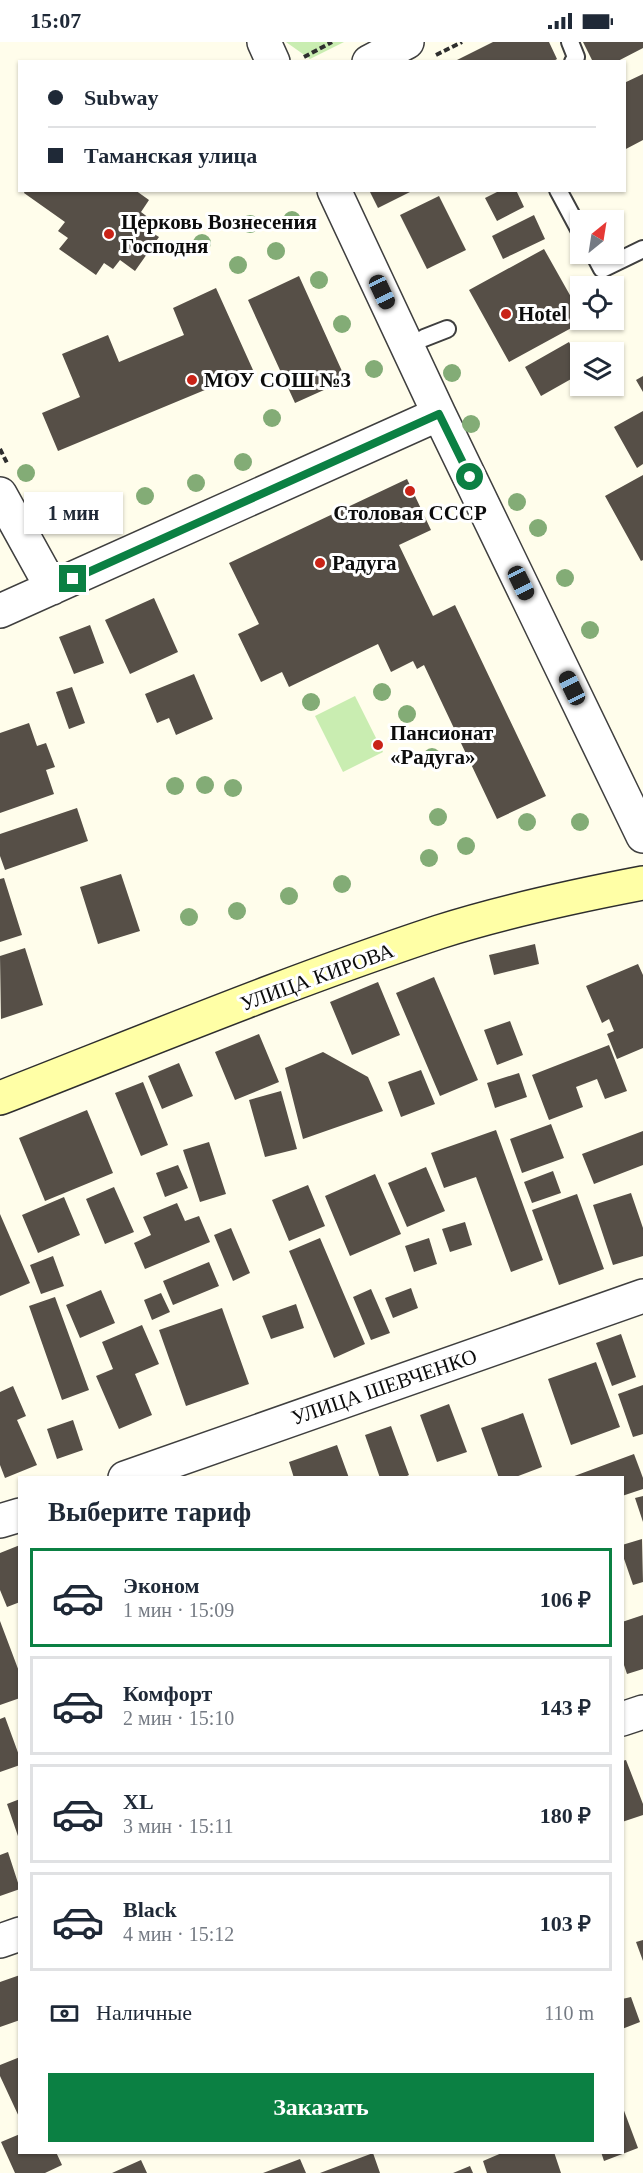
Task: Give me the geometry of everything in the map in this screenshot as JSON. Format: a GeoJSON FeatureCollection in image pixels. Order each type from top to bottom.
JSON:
{"type":"FeatureCollection","features":[{"type":"Feature","properties":{"kind":"main road","name":"УЛИЦА КИРОВА"},"geometry":{"type":"LineString","coordinates":[[0,1098],[300,982],[440,932],[512,911],[643,884]]}},
{"type":"Feature","properties":{"kind":"street"},"geometry":{"type":"LineString","coordinates":[[264,42],[286,60]]}},
{"type":"Feature","properties":{"kind":"street"},"geometry":{"type":"LineString","coordinates":[[377,60],[420,49]]}},
{"type":"Feature","properties":{"kind":"street"},"geometry":{"type":"LineString","coordinates":[[335,192],[439,414],[643,836]]}},
{"type":"Feature","properties":{"kind":"street"},"geometry":{"type":"LineString","coordinates":[[0,611],[439,414]]}},
{"type":"Feature","properties":{"kind":"street"},"geometry":{"type":"LineString","coordinates":[[5,482],[52,588]]}},
{"type":"Feature","properties":{"kind":"street","name":"УЛИЦА ШЕВЧЕНКО"},"geometry":{"type":"LineString","coordinates":[[131,1476],[643,1296]]}},
{"type":"Feature","properties":{"kind":"street"},"geometry":{"type":"LineString","coordinates":[[0,1521],[18,1516]]}},
{"type":"Feature","properties":{"kind":"street"},"geometry":{"type":"LineString","coordinates":[[624,1718],[643,1712]]}},
{"type":"Feature","properties":{"kind":"street"},"geometry":{"type":"LineString","coordinates":[[0,1941],[18,1935]]}},
{"type":"Feature","properties":{"kind":"lane"},"geometry":{"type":"LineString","coordinates":[[570,42],[576,57],[574,60]]}},
{"type":"Feature","properties":{"kind":"lane"},"geometry":{"type":"LineString","coordinates":[[559,192],[570,212]]}},
{"type":"Feature","properties":{"kind":"lane"},"geometry":{"type":"LineString","coordinates":[[624,258],[643,249]]}},
{"type":"Feature","properties":{"kind":"lane"},"geometry":{"type":"LineString","coordinates":[[599,264],[602,269],[612,264]]}},
{"type":"Feature","properties":{"kind":"lane"},"geometry":{"type":"LineString","coordinates":[[424,338],[447,329]]}},
{"type":"Feature","properties":{"kind":"path"},"geometry":{"type":"LineString","coordinates":[[286,60],[332,42]]}},
{"type":"Feature","properties":{"kind":"path"},"geometry":{"type":"LineString","coordinates":[[420,49],[462,42]]}},
{"type":"Feature","properties":{"kind":"path"},"geometry":{"type":"LineString","coordinates":[[0,449],[5,482]]}},
{"type":"Feature","properties":{"kind":"green space"},"geometry":{"type":"Polygon","coordinates":[[[286,42],[344,42],[310,59],[286,42]]]}},
{"type":"Feature","properties":{"kind":"green space"},"geometry":{"type":"Polygon","coordinates":[[[355,696],[383,752],[343,772],[315,716],[355,696]]]}},
{"type":"Feature","properties":{"kind":"building"},"geometry":{"type":"Polygon","coordinates":[[[493,42],[549,42],[557,59],[555,60],[457,60],[493,42]]]}},
{"type":"Feature","properties":{"kind":"building"},"geometry":{"type":"Polygon","coordinates":[[[583,42],[643,42],[643,48],[620,60],[592,60],[583,42]]]}},
{"type":"Feature","properties":{"kind":"building"},"geometry":{"type":"Polygon","coordinates":[[[643,74],[643,140],[626,149],[626,82],[643,74]]]}},
{"type":"Feature","properties":{"kind":"building","name":"Церковь Вознесения Господня"},"geometry":{"type":"Polygon","coordinates":[[[138,192],[149,200],[141,212],[149,218],[143,227],[159,237],[135,271],[120,260],[113,269],[104,263],[96,275],[59,249],[68,238],[58,231],[65,222],[24,193],[138,192]]]}},
{"type":"Feature","properties":{"kind":"building"},"geometry":{"type":"Polygon","coordinates":[[[370,192],[410,192],[378,208],[370,192]]]}},
{"type":"Feature","properties":{"kind":"building"},"geometry":{"type":"Polygon","coordinates":[[[497,192],[517,192],[524,207],[497,221],[485,198],[497,192]]]}},
{"type":"Feature","properties":{"kind":"building"},"geometry":{"type":"Polygon","coordinates":[[[439,196],[466,250],[427,269],[400,215],[439,196]]]}},
{"type":"Feature","properties":{"kind":"building"},"geometry":{"type":"Polygon","coordinates":[[[534,215],[545,239],[503,259],[492,236],[534,215]]]}},
{"type":"Feature","properties":{"kind":"building"},"geometry":{"type":"Polygon","coordinates":[[[544,249],[570,295],[570,329],[509,362],[469,290],[544,249]]]}},
{"type":"Feature","properties":{"kind":"building"},"geometry":{"type":"Polygon","coordinates":[[[299,276],[346,380],[295,403],[248,300],[299,276]]]}},
{"type":"Feature","properties":{"kind":"building"},"geometry":{"type":"Polygon","coordinates":[[[216,288],[253,370],[58,451],[42,413],[80,397],[62,354],[108,335],[119,362],[184,335],[173,308],[216,288]]]}},
{"type":"Feature","properties":{"kind":"building"},"geometry":{"type":"Polygon","coordinates":[[[569,342],[570,380],[541,396],[525,367],[569,342]]]}},
{"type":"Feature","properties":{"kind":"building"},"geometry":{"type":"Polygon","coordinates":[[[643,376],[643,392],[636,380],[643,376]]]}},
{"type":"Feature","properties":{"kind":"building"},"geometry":{"type":"Polygon","coordinates":[[[643,411],[643,464],[637,468],[614,427],[643,411]]]}},
{"type":"Feature","properties":{"kind":"building"},"geometry":{"type":"Polygon","coordinates":[[[643,475],[643,560],[641,561],[605,496],[643,475]]]}},
{"type":"Feature","properties":{"kind":"building"},"geometry":{"type":"Polygon","coordinates":[[[407,479],[431,530],[399,545],[433,616],[455,605],[546,796],[497,819],[424,665],[417,669],[413,661],[391,672],[378,644],[289,687],[282,672],[261,682],[238,634],[259,624],[229,563],[407,479]]]}},
{"type":"Feature","properties":{"kind":"building"},"geometry":{"type":"Polygon","coordinates":[[[154,598],[178,652],[130,674],[105,620],[154,598]]]}},
{"type":"Feature","properties":{"kind":"building"},"geometry":{"type":"Polygon","coordinates":[[[90,625],[104,663],[74,674],[59,637],[90,625]]]}},
{"type":"Feature","properties":{"kind":"building"},"geometry":{"type":"Polygon","coordinates":[[[194,674],[213,719],[176,735],[169,718],[157,723],[145,694],[194,674]]]}},
{"type":"Feature","properties":{"kind":"building"},"geometry":{"type":"Polygon","coordinates":[[[72,687],[85,723],[69,729],[56,692],[72,687]]]}},
{"type":"Feature","properties":{"kind":"building"},"geometry":{"type":"Polygon","coordinates":[[[29,723],[37,746],[46,743],[55,767],[46,770],[54,794],[0,813],[0,733],[29,723]]]}},
{"type":"Feature","properties":{"kind":"building"},"geometry":{"type":"Polygon","coordinates":[[[77,808],[88,841],[5,870],[0,856],[0,834],[77,808]]]}},
{"type":"Feature","properties":{"kind":"building"},"geometry":{"type":"Polygon","coordinates":[[[121,874],[140,931],[98,944],[80,887],[121,874]]]}},
{"type":"Feature","properties":{"kind":"building"},"geometry":{"type":"Polygon","coordinates":[[[4,878],[22,935],[0,942],[0,879],[4,878]]]}},
{"type":"Feature","properties":{"kind":"building"},"geometry":{"type":"Polygon","coordinates":[[[535,944],[539,964],[494,975],[489,955],[535,944]]]}},
{"type":"Feature","properties":{"kind":"building"},"geometry":{"type":"Polygon","coordinates":[[[25,948],[43,1005],[1,1019],[0,956],[25,948]]]}},
{"type":"Feature","properties":{"kind":"building"},"geometry":{"type":"Polygon","coordinates":[[[638,964],[643,975],[643,1048],[617,1059],[607,1034],[614,1031],[609,1019],[602,1023],[586,986],[638,964]]]}},
{"type":"Feature","properties":{"kind":"building"},"geometry":{"type":"Polygon","coordinates":[[[434,977],[478,1080],[440,1096],[396,993],[434,977]]]}},
{"type":"Feature","properties":{"kind":"building"},"geometry":{"type":"Polygon","coordinates":[[[378,982],[400,1035],[352,1055],[330,1002],[378,982]]]}},
{"type":"Feature","properties":{"kind":"building"},"geometry":{"type":"Polygon","coordinates":[[[510,1021],[523,1055],[497,1065],[484,1030],[510,1021]]]}},
{"type":"Feature","properties":{"kind":"building"},"geometry":{"type":"Polygon","coordinates":[[[259,1034],[279,1082],[235,1100],[215,1052],[259,1034]]]}},
{"type":"Feature","properties":{"kind":"building"},"geometry":{"type":"Polygon","coordinates":[[[609,1045],[627,1091],[605,1099],[597,1079],[576,1087],[583,1107],[549,1120],[532,1075],[609,1045]]]}},
{"type":"Feature","properties":{"kind":"building"},"geometry":{"type":"Polygon","coordinates":[[[323,1052],[368,1077],[383,1111],[303,1139],[285,1068],[323,1052]]]}},
{"type":"Feature","properties":{"kind":"building"},"geometry":{"type":"Polygon","coordinates":[[[179,1063],[193,1096],[162,1109],[148,1076],[179,1063]]]}},
{"type":"Feature","properties":{"kind":"building"},"geometry":{"type":"Polygon","coordinates":[[[421,1070],[435,1104],[401,1117],[388,1082],[421,1070]]]}},
{"type":"Feature","properties":{"kind":"building"},"geometry":{"type":"Polygon","coordinates":[[[519,1073],[527,1097],[495,1108],[487,1083],[519,1073]]]}},
{"type":"Feature","properties":{"kind":"building"},"geometry":{"type":"Polygon","coordinates":[[[143,1082],[168,1145],[141,1156],[115,1093],[143,1082]]]}},
{"type":"Feature","properties":{"kind":"building"},"geometry":{"type":"Polygon","coordinates":[[[281,1091],[297,1149],[265,1157],[249,1100],[281,1091]]]}},
{"type":"Feature","properties":{"kind":"building"},"geometry":{"type":"Polygon","coordinates":[[[87,1110],[113,1173],[45,1201],[19,1138],[87,1110]]]}},
{"type":"Feature","properties":{"kind":"building"},"geometry":{"type":"Polygon","coordinates":[[[551,1124],[564,1158],[522,1173],[510,1139],[551,1124]]]}},
{"type":"Feature","properties":{"kind":"building"},"geometry":{"type":"Polygon","coordinates":[[[496,1130],[543,1260],[511,1272],[476,1177],[444,1188],[431,1153],[496,1130]]]}},
{"type":"Feature","properties":{"kind":"building"},"geometry":{"type":"Polygon","coordinates":[[[643,1131],[643,1165],[594,1184],[582,1154],[643,1131]]]}},
{"type":"Feature","properties":{"kind":"building"},"geometry":{"type":"Polygon","coordinates":[[[209,1142],[226,1194],[200,1202],[183,1150],[209,1142]]]}},
{"type":"Feature","properties":{"kind":"building"},"geometry":{"type":"Polygon","coordinates":[[[178,1165],[188,1188],[165,1197],[156,1173],[178,1165]]]}},
{"type":"Feature","properties":{"kind":"building"},"geometry":{"type":"Polygon","coordinates":[[[426,1167],[445,1211],[407,1227],[388,1183],[426,1167]]]}},
{"type":"Feature","properties":{"kind":"building"},"geometry":{"type":"Polygon","coordinates":[[[553,1171],[561,1193],[532,1203],[524,1182],[553,1171]]]}},
{"type":"Feature","properties":{"kind":"building"},"geometry":{"type":"Polygon","coordinates":[[[375,1174],[401,1234],[350,1256],[325,1196],[375,1174]]]}},
{"type":"Feature","properties":{"kind":"building"},"geometry":{"type":"Polygon","coordinates":[[[308,1185],[325,1226],[289,1241],[272,1200],[308,1185]]]}},
{"type":"Feature","properties":{"kind":"building"},"geometry":{"type":"Polygon","coordinates":[[[114,1187],[134,1232],[105,1244],[86,1199],[114,1187]]]}},
{"type":"Feature","properties":{"kind":"building"},"geometry":{"type":"Polygon","coordinates":[[[631,1193],[643,1228],[643,1256],[613,1265],[593,1205],[631,1193]]]}},
{"type":"Feature","properties":{"kind":"building"},"geometry":{"type":"Polygon","coordinates":[[[577,1194],[604,1269],[559,1285],[532,1210],[577,1194]]]}},
{"type":"Feature","properties":{"kind":"building"},"geometry":{"type":"Polygon","coordinates":[[[64,1197],[80,1235],[38,1253],[22,1215],[64,1197]]]}},
{"type":"Feature","properties":{"kind":"building"},"geometry":{"type":"Polygon","coordinates":[[[177,1203],[185,1221],[199,1216],[210,1242],[145,1269],[134,1243],[151,1235],[143,1217],[177,1203]]]}},
{"type":"Feature","properties":{"kind":"building"},"geometry":{"type":"Polygon","coordinates":[[[0,1214],[30,1283],[0,1296],[0,1214]]]}},
{"type":"Feature","properties":{"kind":"building"},"geometry":{"type":"Polygon","coordinates":[[[465,1222],[472,1245],[450,1252],[442,1229],[465,1222]]]}},
{"type":"Feature","properties":{"kind":"building"},"geometry":{"type":"Polygon","coordinates":[[[231,1228],[250,1273],[233,1281],[214,1235],[231,1228]]]}},
{"type":"Feature","properties":{"kind":"building"},"geometry":{"type":"Polygon","coordinates":[[[320,1238],[365,1344],[334,1358],[289,1251],[320,1238]]]}},
{"type":"Feature","properties":{"kind":"building"},"geometry":{"type":"Polygon","coordinates":[[[429,1238],[437,1264],[414,1272],[405,1246],[429,1238]]]}},
{"type":"Feature","properties":{"kind":"building"},"geometry":{"type":"Polygon","coordinates":[[[53,1256],[64,1286],[41,1294],[30,1265],[53,1256]]]}},
{"type":"Feature","properties":{"kind":"building"},"geometry":{"type":"Polygon","coordinates":[[[209,1262],[219,1286],[173,1305],[163,1281],[209,1262]]]}},
{"type":"Feature","properties":{"kind":"building"},"geometry":{"type":"Polygon","coordinates":[[[411,1288],[418,1308],[393,1318],[385,1298],[411,1288]]]}},
{"type":"Feature","properties":{"kind":"building"},"geometry":{"type":"Polygon","coordinates":[[[371,1289],[390,1333],[371,1340],[353,1297],[371,1289]]]}},
{"type":"Feature","properties":{"kind":"building"},"geometry":{"type":"Polygon","coordinates":[[[101,1290],[115,1323],[80,1338],[66,1305],[101,1290]]]}},
{"type":"Feature","properties":{"kind":"building"},"geometry":{"type":"Polygon","coordinates":[[[161,1293],[170,1312],[152,1320],[144,1300],[161,1293]]]}},
{"type":"Feature","properties":{"kind":"building"},"geometry":{"type":"Polygon","coordinates":[[[55,1297],[89,1390],[62,1400],[29,1306],[55,1297]]]}},
{"type":"Feature","properties":{"kind":"building"},"geometry":{"type":"Polygon","coordinates":[[[296,1304],[304,1328],[271,1339],[262,1316],[296,1304]]]}},
{"type":"Feature","properties":{"kind":"building"},"geometry":{"type":"Polygon","coordinates":[[[222,1308],[249,1384],[186,1406],[159,1330],[222,1308]]]}},
{"type":"Feature","properties":{"kind":"building"},"geometry":{"type":"Polygon","coordinates":[[[142,1325],[159,1364],[135,1374],[152,1415],[119,1429],[96,1376],[113,1369],[102,1342],[142,1325]]]}},
{"type":"Feature","properties":{"kind":"building"},"geometry":{"type":"Polygon","coordinates":[[[621,1334],[636,1377],[612,1386],[596,1343],[621,1334]]]}},
{"type":"Feature","properties":{"kind":"building"},"geometry":{"type":"Polygon","coordinates":[[[596,1362],[620,1427],[571,1445],[548,1379],[596,1362]]]}},
{"type":"Feature","properties":{"kind":"building"},"geometry":{"type":"Polygon","coordinates":[[[643,1385],[643,1434],[633,1437],[618,1394],[643,1385]]]}},
{"type":"Feature","properties":{"kind":"building"},"geometry":{"type":"Polygon","coordinates":[[[13,1386],[26,1416],[17,1420],[37,1465],[5,1478],[0,1465],[0,1392],[13,1386]]]}},
{"type":"Feature","properties":{"kind":"building"},"geometry":{"type":"Polygon","coordinates":[[[449,1404],[467,1452],[437,1462],[420,1415],[449,1404]]]}},
{"type":"Feature","properties":{"kind":"building"},"geometry":{"type":"Polygon","coordinates":[[[523,1413],[542,1467],[518,1476],[498,1476],[481,1428],[523,1413]]]}},
{"type":"Feature","properties":{"kind":"building"},"geometry":{"type":"Polygon","coordinates":[[[73,1420],[83,1450],[57,1459],[47,1429],[73,1420]]]}},
{"type":"Feature","properties":{"kind":"building"},"geometry":{"type":"Polygon","coordinates":[[[391,1426],[409,1475],[379,1476],[365,1435],[391,1426]]]}},
{"type":"Feature","properties":{"kind":"building"},"geometry":{"type":"Polygon","coordinates":[[[337,1445],[348,1476],[293,1476],[289,1462],[337,1445]]]}},
{"type":"Feature","properties":{"kind":"building"},"geometry":{"type":"Polygon","coordinates":[[[634,1454],[643,1478],[643,1489],[624,1495],[624,1476],[574,1476],[634,1454]]]}},
{"type":"Feature","properties":{"kind":"building"},"geometry":{"type":"Polygon","coordinates":[[[643,1496],[643,1522],[635,1498],[643,1496]]]}},
{"type":"Feature","properties":{"kind":"building"},"geometry":{"type":"Polygon","coordinates":[[[642,1539],[643,1582],[633,1585],[624,1559],[624,1544],[642,1539]]]}},
{"type":"Feature","properties":{"kind":"building"},"geometry":{"type":"Polygon","coordinates":[[[18,1546],[18,1603],[7,1607],[0,1590],[0,1553],[18,1546]]]}},
{"type":"Feature","properties":{"kind":"building"},"geometry":{"type":"Polygon","coordinates":[[[643,1615],[643,1669],[627,1674],[624,1665],[624,1621],[643,1615]]]}},
{"type":"Feature","properties":{"kind":"building"},"geometry":{"type":"Polygon","coordinates":[[[0,1621],[18,1669],[18,1699],[0,1705],[0,1621]]]}},
{"type":"Feature","properties":{"kind":"building"},"geometry":{"type":"Polygon","coordinates":[[[5,1717],[18,1753],[18,1766],[0,1772],[0,1719],[5,1717]]]}},
{"type":"Feature","properties":{"kind":"building"},"geometry":{"type":"Polygon","coordinates":[[[624,1760],[626,1760],[643,1804],[643,1815],[624,1821],[624,1760]]]}},
{"type":"Feature","properties":{"kind":"building"},"geometry":{"type":"Polygon","coordinates":[[[18,1800],[18,1836],[7,1804],[18,1800]]]}},
{"type":"Feature","properties":{"kind":"building"},"geometry":{"type":"Polygon","coordinates":[[[8,1852],[18,1890],[0,1896],[0,1855],[8,1852]]]}},
{"type":"Feature","properties":{"kind":"building"},"geometry":{"type":"Polygon","coordinates":[[[643,1940],[643,1961],[636,1942],[643,1940]]]}},
{"type":"Feature","properties":{"kind":"building"},"geometry":{"type":"Polygon","coordinates":[[[18,1976],[18,2021],[0,2027],[0,1982],[18,1976]]]}},
{"type":"Feature","properties":{"kind":"building"},"geometry":{"type":"Polygon","coordinates":[[[631,1997],[640,2022],[624,2028],[624,1999],[631,1997]]]}},
{"type":"Feature","properties":{"kind":"building"},"geometry":{"type":"Polygon","coordinates":[[[18,2058],[18,2115],[0,2076],[0,2065],[18,2058]]]}},
{"type":"Feature","properties":{"kind":"building"},"geometry":{"type":"Polygon","coordinates":[[[624,2111],[638,2148],[624,2153],[624,2111]]]}},
{"type":"Feature","properties":{"kind":"building"},"geometry":{"type":"Polygon","coordinates":[[[18,2135],[18,2154],[57,2154],[62,2165],[45,2173],[15,2173],[1,2142],[18,2135]]]}},
{"type":"Feature","properties":{"kind":"building"},"geometry":{"type":"Polygon","coordinates":[[[373,2154],[380,2173],[320,2173],[373,2154]]]}},
{"type":"Feature","properties":{"kind":"building"},"geometry":{"type":"Polygon","coordinates":[[[499,2154],[555,2154],[561,2173],[487,2173],[483,2161],[499,2154]]]}},
{"type":"Feature","properties":{"kind":"building"},"geometry":{"type":"Polygon","coordinates":[[[602,2154],[622,2154],[604,2161],[602,2154]]]}},
{"type":"Feature","properties":{"kind":"building"},"geometry":{"type":"Polygon","coordinates":[[[300,2159],[306,2173],[263,2173],[300,2159]]]}},
{"type":"Feature","properties":{"kind":"building"},"geometry":{"type":"Polygon","coordinates":[[[141,2160],[147,2173],[112,2173],[141,2160]]]}},
{"type":"Feature","properties":{"kind":"building"},"geometry":{"type":"Polygon","coordinates":[[[470,2166],[473,2173],[453,2173],[470,2166]]]}},
{"type":"Feature","properties":{"kind":"place","name":"Церковь Вознесения Господня"},"geometry":{"type":"Point","coordinates":[109,234]}},
{"type":"Feature","properties":{"kind":"place","name":"Hotel"},"geometry":{"type":"Point","coordinates":[506,314]}},
{"type":"Feature","properties":{"kind":"place","name":"МОУ СОШ №3"},"geometry":{"type":"Point","coordinates":[192,380]}},
{"type":"Feature","properties":{"kind":"place","name":"Столовая СССР"},"geometry":{"type":"Point","coordinates":[410,491]}},
{"type":"Feature","properties":{"kind":"place","name":"Радуга"},"geometry":{"type":"Point","coordinates":[320,563]}},
{"type":"Feature","properties":{"kind":"place","name":"Пансионат «Радуга»"},"geometry":{"type":"Point","coordinates":[378,745]}},
{"type":"Feature","properties":{"kind":"route"},"geometry":{"type":"LineString","coordinates":[[73,579],[439,414],[470,477]]}}]}
